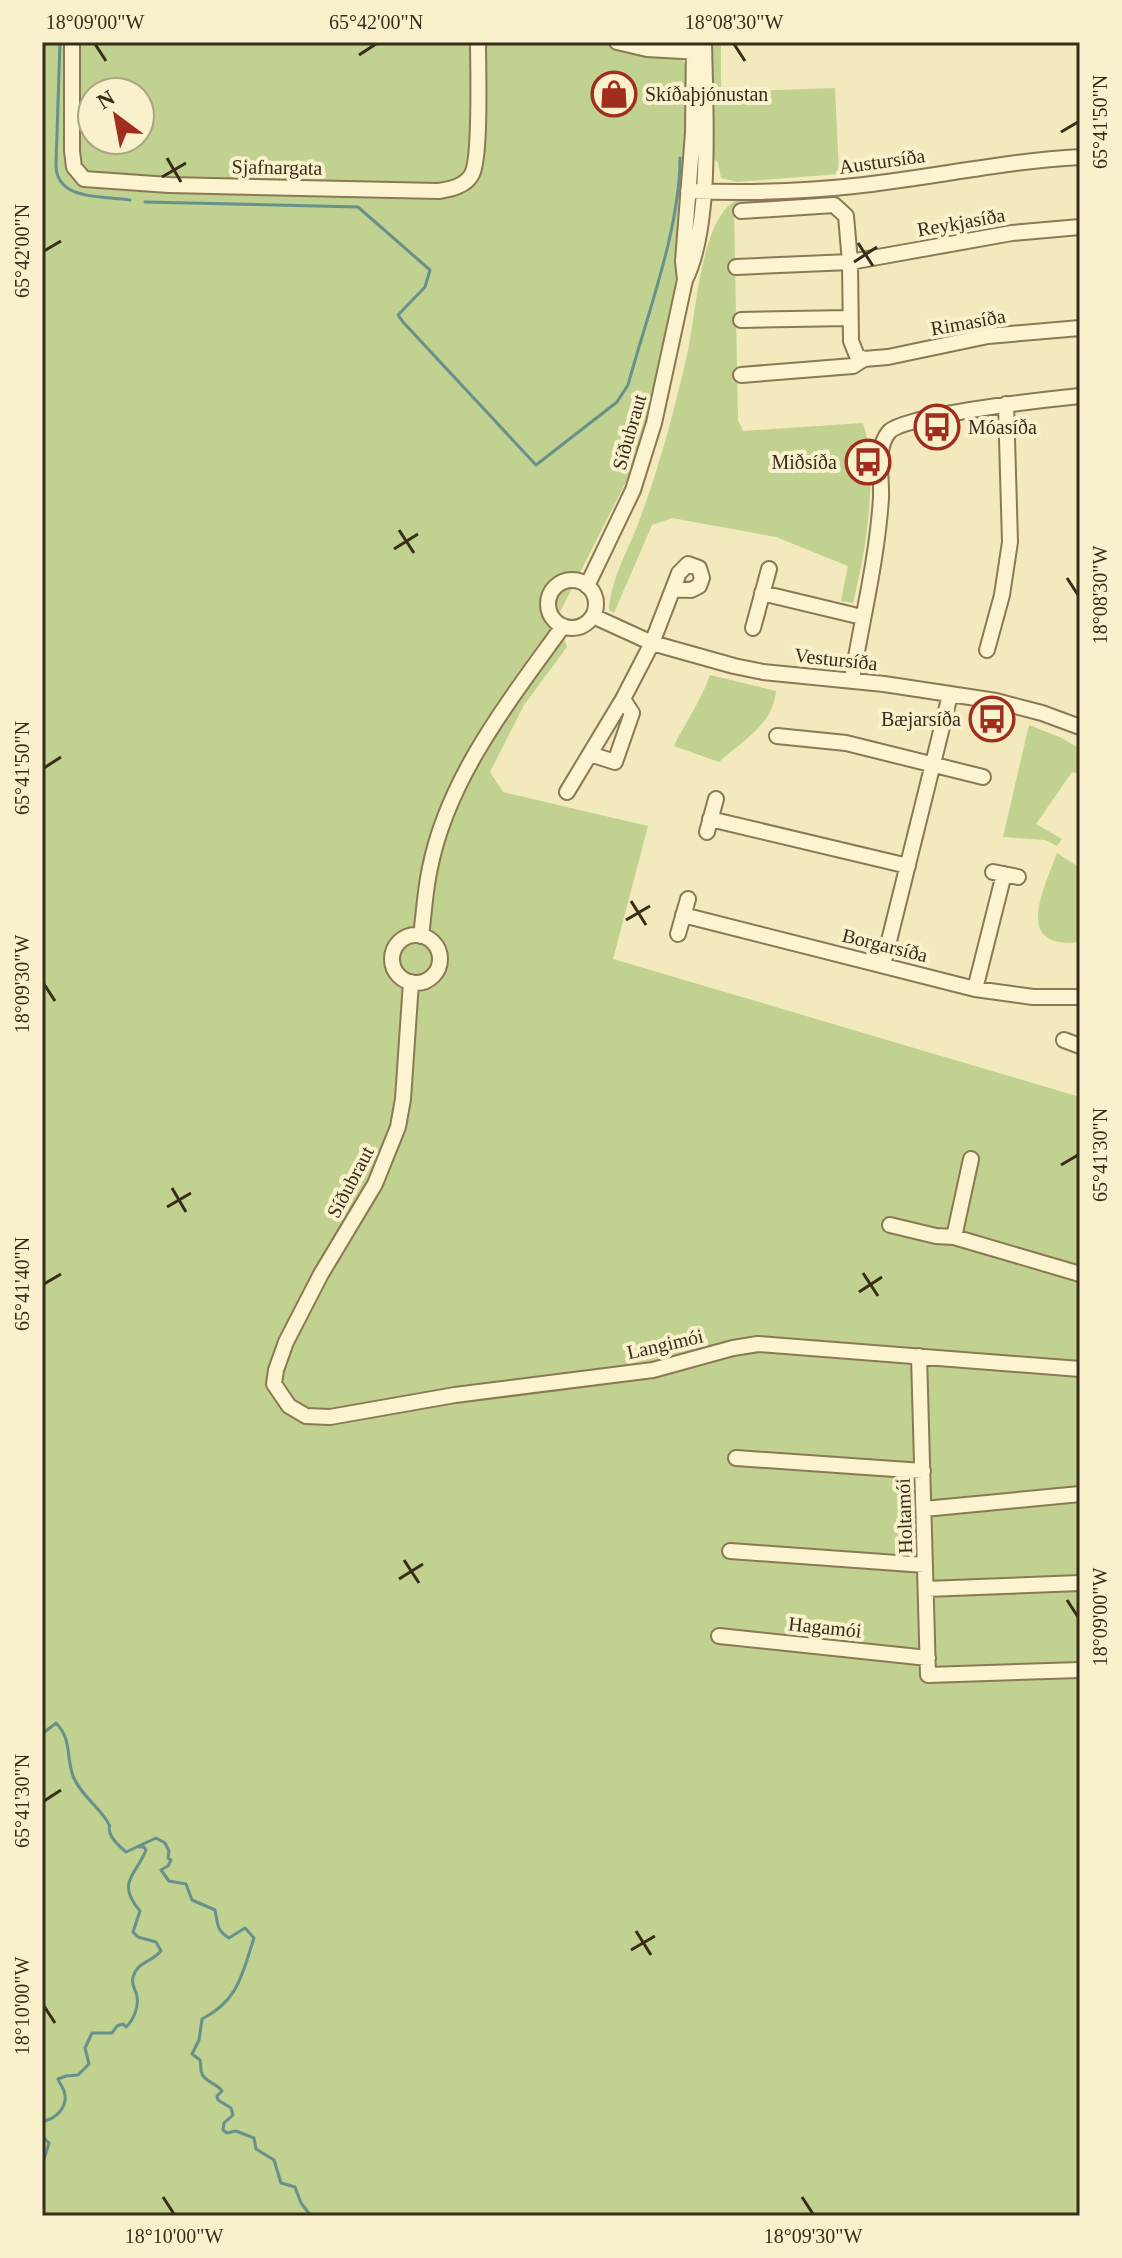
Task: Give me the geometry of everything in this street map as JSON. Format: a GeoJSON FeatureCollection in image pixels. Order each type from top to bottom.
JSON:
{"type":"FeatureCollection","features":[{"type":"Feature","properties":{"kind":"street","name":"Sjafnargata"},"geometry":{"type":"LineString","coordinates":[[72,42],[72,151],[74,167],[84,179],[169,185],[439,191],[463,183],[472,174],[476,152],[478,42]]}},
{"type":"Feature","properties":{"kind":"street"},"geometry":{"type":"LineString","coordinates":[[617,42],[647,49],[699,47]]}},
{"type":"Feature","properties":{"kind":"street","name":"Síðubraut"},"geometry":{"type":"LineString","coordinates":[[587,586],[633,490],[654,423],[685,280],[693,263],[699,47]]}},
{"type":"Feature","properties":{"kind":"street","name":"Austursíða"},"geometry":{"type":"LineString","coordinates":[[696,192],[855,186],[1030,159],[1080,157]]}},
{"type":"Feature","properties":{"kind":"street"},"geometry":{"type":"LineString","coordinates":[[741,211],[834,205],[846,216],[853,349],[864,359]]}},
{"type":"Feature","properties":{"kind":"street","name":"Reykjasíða"},"geometry":{"type":"LineString","coordinates":[[850,262],[1012,233],[1080,227]]}},
{"type":"Feature","properties":{"kind":"street"},"geometry":{"type":"LineString","coordinates":[[736,267],[850,262]]}},
{"type":"Feature","properties":{"kind":"street"},"geometry":{"type":"LineString","coordinates":[[741,320],[850,318]]}},
{"type":"Feature","properties":{"kind":"street","name":"Rimasíða"},"geometry":{"type":"LineString","coordinates":[[741,375],[853,366],[864,359],[888,357],[988,336],[1080,328]]}},
{"type":"Feature","properties":{"kind":"street"},"geometry":{"type":"LineString","coordinates":[[852,680],[879,533],[881,448],[886,435],[896,426],[904,424],[1006,404],[1080,396]]}},
{"type":"Feature","properties":{"kind":"street"},"geometry":{"type":"LineString","coordinates":[[987,650],[1005,579],[1010,542],[1006,404]]}},
{"type":"Feature","properties":{"kind":"street"},"geometry":{"type":"LineString","coordinates":[[753,628],[769,569]]}},
{"type":"Feature","properties":{"kind":"street"},"geometry":{"type":"LineString","coordinates":[[573,580],[587,586],[596,601],[593,616],[581,627],[563,626],[549,610],[550,595],[566,581],[573,580]]}},
{"type":"Feature","properties":{"kind":"street"},"geometry":{"type":"LineString","coordinates":[[567,792],[623,699],[652,643],[673,589]]}},
{"type":"Feature","properties":{"kind":"street"},"geometry":{"type":"LineString","coordinates":[[762,593],[862,617]]}},
{"type":"Feature","properties":{"kind":"street","name":"Vestursíða"},"geometry":{"type":"LineString","coordinates":[[593,616],[652,643],[763,672],[852,680],[1019,706],[1080,727]]}},
{"type":"Feature","properties":{"kind":"street"},"geometry":{"type":"LineString","coordinates":[[421,936],[430,868],[463,774],[563,626]]}},
{"type":"Feature","properties":{"kind":"street"},"geometry":{"type":"LineString","coordinates":[[883,965],[950,695]]}},
{"type":"Feature","properties":{"kind":"street"},"geometry":{"type":"LineString","coordinates":[[590,754],[615,762],[632,713],[623,699]]}},
{"type":"Feature","properties":{"kind":"street"},"geometry":{"type":"LineString","coordinates":[[777,736],[846,743],[983,777]]}},
{"type":"Feature","properties":{"kind":"street"},"geometry":{"type":"LineString","coordinates":[[716,799],[709,826],[908,866]]}},
{"type":"Feature","properties":{"kind":"street"},"geometry":{"type":"LineString","coordinates":[[975,989],[1005,874]]}},
{"type":"Feature","properties":{"kind":"street"},"geometry":{"type":"LineString","coordinates":[[678,934],[688,899]]}},
{"type":"Feature","properties":{"kind":"street","name":"Borgarsíða"},"geometry":{"type":"LineString","coordinates":[[683,915],[975,989],[1033,997],[1080,997]]}},
{"type":"Feature","properties":{"kind":"street"},"geometry":{"type":"LineString","coordinates":[[409,936],[421,936],[436,946],[439,965],[430,979],[411,982],[400,977],[395,970],[393,954],[402,940],[409,936]]}},
{"type":"Feature","properties":{"kind":"street","name":"Síðubraut"},"geometry":{"type":"LineString","coordinates":[[274,1384],[286,1342],[321,1274],[375,1184],[398,1127],[403,1099],[411,982]]}},
{"type":"Feature","properties":{"kind":"street"},"geometry":{"type":"LineString","coordinates":[[1064,1040],[1080,1046]]}},
{"type":"Feature","properties":{"kind":"street"},"geometry":{"type":"LineString","coordinates":[[954,1237],[971,1159]]}},
{"type":"Feature","properties":{"kind":"street"},"geometry":{"type":"LineString","coordinates":[[890,1225],[954,1237],[1080,1274]]}},
{"type":"Feature","properties":{"kind":"street","name":"Langimói"},"geometry":{"type":"LineString","coordinates":[[274,1384],[289,1406],[306,1416],[317,1417],[455,1395],[653,1370],[758,1344],[1080,1369]]}},
{"type":"Feature","properties":{"kind":"street","name":"Holtamói"},"geometry":{"type":"LineString","coordinates":[[919,1356],[928,1675],[1080,1670]]}},
{"type":"Feature","properties":{"kind":"street"},"geometry":{"type":"LineString","coordinates":[[736,1458],[923,1471]]}},
{"type":"Feature","properties":{"kind":"street"},"geometry":{"type":"LineString","coordinates":[[924,1509],[1080,1494]]}},
{"type":"Feature","properties":{"kind":"street"},"geometry":{"type":"LineString","coordinates":[[730,1551],[925,1565]]}},
{"type":"Feature","properties":{"kind":"street"},"geometry":{"type":"LineString","coordinates":[[926,1589],[1080,1583]]}},
{"type":"Feature","properties":{"kind":"street","name":"Hagamói"},"geometry":{"type":"LineString","coordinates":[[719,1636],[928,1658]]}},
{"type":"Feature","properties":{"kind":"green space"},"geometry":{"type":"Polygon","coordinates":[[[42,42],[672,42],[673,55],[682,59],[688,69],[686,143],[674,301],[656,386],[634,466],[557,618],[567,647],[524,705],[490,772],[503,792],[648,826],[613,959],[1080,1097],[1080,2216],[42,2216],[42,42]]]}},
{"type":"Feature","properties":{"kind":"green space"},"geometry":{"type":"Polygon","coordinates":[[[706,42],[721,42],[721,92],[835,88],[839,174],[737,182],[721,178],[718,163],[707,153],[706,42]]]}},
{"type":"Feature","properties":{"kind":"green space"},"geometry":{"type":"Polygon","coordinates":[[[836,193],[837,200],[734,209],[738,420],[743,431],[863,423],[870,449],[866,454],[866,466],[871,468],[870,486],[866,536],[853,603],[841,601],[848,566],[776,537],[672,518],[652,525],[614,613],[609,610],[613,588],[665,443],[686,360],[706,250],[714,229],[723,212],[735,201],[836,193]]]}},
{"type":"Feature","properties":{"kind":"green space"},"geometry":{"type":"Polygon","coordinates":[[[710,675],[776,691],[774,703],[763,723],[719,762],[674,746],[710,675]]]}},
{"type":"Feature","properties":{"kind":"green space"},"geometry":{"type":"Polygon","coordinates":[[[1029,725],[1080,749],[1080,774],[1072,772],[1036,824],[1062,839],[1057,846],[1045,840],[1003,837],[1029,725]]]}},
{"type":"Feature","properties":{"kind":"green space"},"geometry":{"type":"Polygon","coordinates":[[[1057,853],[1080,868],[1080,942],[1059,942],[1046,937],[1039,927],[1041,899],[1057,853]]]}},
{"type":"Feature","properties":{"kind":"waterway"},"geometry":{"type":"LineString","coordinates":[[60,42],[58,176],[63,185],[72,191],[94,197],[130,200]]}},
{"type":"Feature","properties":{"kind":"waterway"},"geometry":{"type":"LineString","coordinates":[[145,202],[358,207],[430,270],[425,287],[398,315],[536,465],[617,402],[628,385],[669,243],[679,185],[680,158]]}},
{"type":"Feature","properties":{"kind":"waterway"},"geometry":{"type":"LineString","coordinates":[[42,1734],[56,1723],[61,1729],[76,1782],[107,1821],[111,1836],[119,1846],[126,1852],[156,1838],[165,1843],[171,1860],[161,1870],[169,1881],[186,1884],[192,1900],[215,1910],[217,1923],[229,1938],[245,1928],[254,1938],[232,1995],[202,2019],[199,2040],[192,2054],[200,2060],[204,2078],[222,2091],[217,2096],[218,2100],[231,2108],[233,2115],[224,2123],[223,2130],[254,2138],[256,2149],[274,2160],[281,2183],[295,2187],[301,2203],[311,2216]]}},
{"type":"Feature","properties":{"kind":"waterway"},"geometry":{"type":"LineString","coordinates":[[42,2121],[52,2118],[65,2102],[58,2079],[78,2075],[89,2064],[85,2048],[92,2033],[112,2033],[117,2026],[123,2024],[126,2027],[131,2021],[137,2005],[133,1983],[135,1972],[161,1951],[156,1942],[138,1937],[133,1932],[140,1911],[128,1886],[146,1850],[139,1847]]}},
{"type":"Feature","properties":{"kind":"waterway"},"geometry":{"type":"LineString","coordinates":[[42,2136],[49,2143],[42,2166]]}},
{"type":"Feature","properties":{"kind":"place","name":"Skíðaþjónustan"},"geometry":{"type":"Point","coordinates":[614,94]}},
{"type":"Feature","properties":{"kind":"place","name":"Móasíða"},"geometry":{"type":"Point","coordinates":[937,427]}},
{"type":"Feature","properties":{"kind":"place","name":"Miðsíða"},"geometry":{"type":"Point","coordinates":[868,462]}},
{"type":"Feature","properties":{"kind":"place","name":"Bæjarsíða"},"geometry":{"type":"Point","coordinates":[992,719]}}]}
